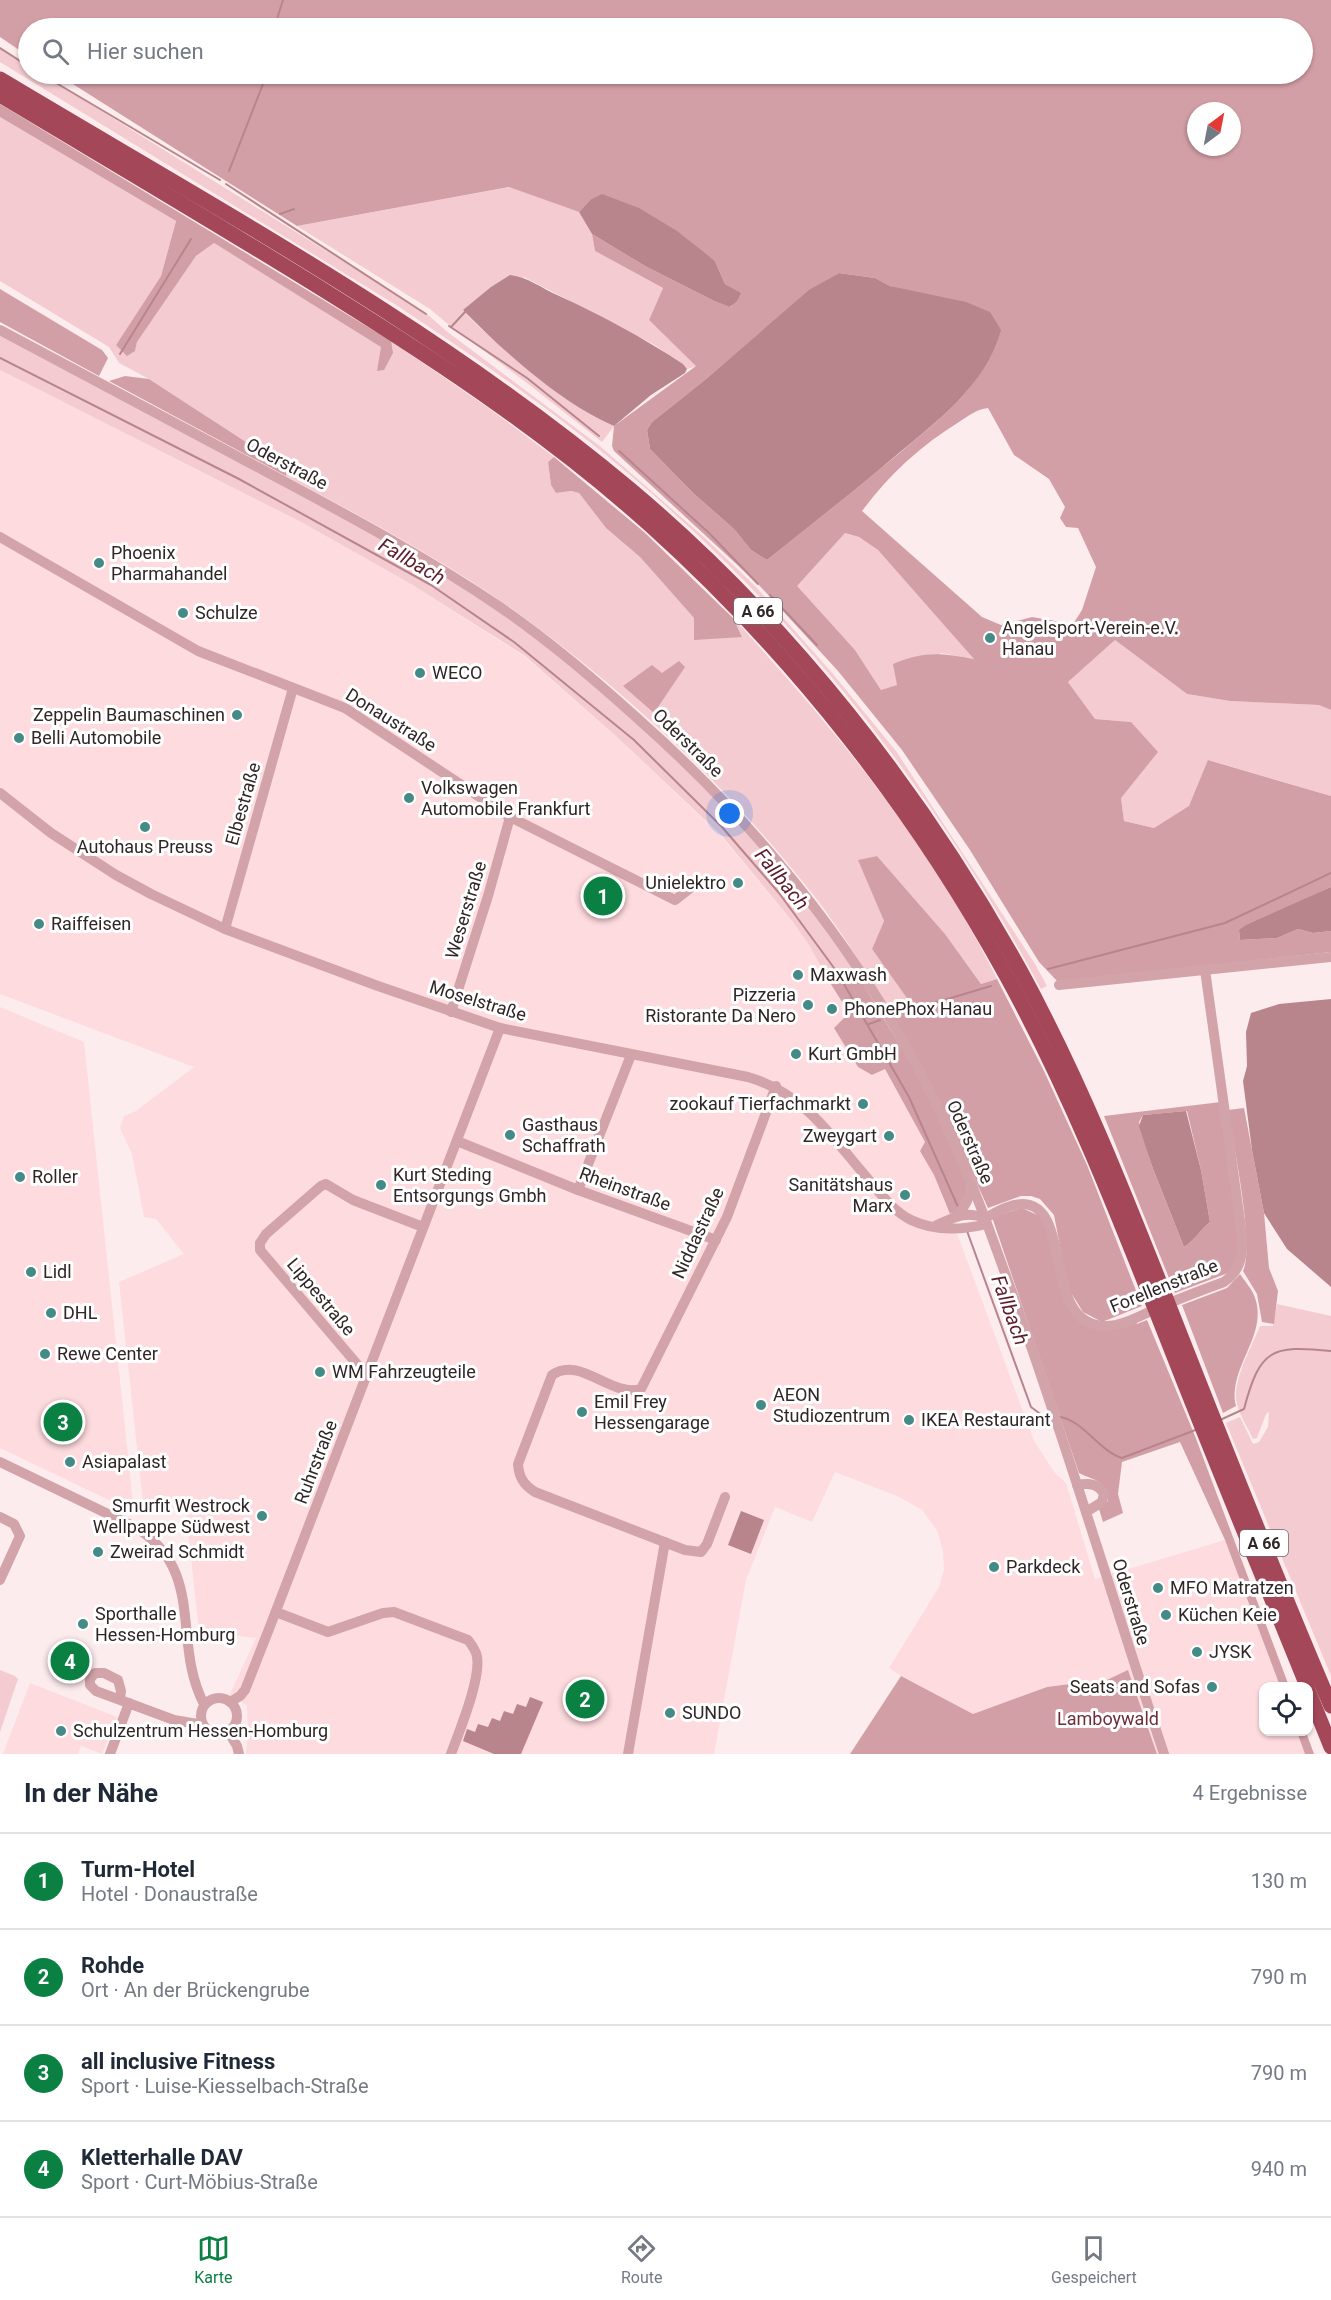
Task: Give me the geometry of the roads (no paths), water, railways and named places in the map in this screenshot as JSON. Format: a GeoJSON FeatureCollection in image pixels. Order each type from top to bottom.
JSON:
{"type":"FeatureCollection","features":[{"type":"Feature","properties":{"kind":"highway","name":"A 66"},"geometry":{"type":"LineString","coordinates":[[0,79],[284,248],[390,314],[496,386],[579,448],[650,506],[714,565],[798,655],[854,722],[912,799],[970,885],[1022,975],[1070,1071],[1105,1150],[1204,1415]]}},
{"type":"Feature","properties":{"kind":"highway","name":"A 66"},"geometry":{"type":"LineString","coordinates":[[0,95],[374,321],[537,432],[650,525],[708,580],[789,666],[847,735],[924,841],[1009,980],[1061,1085],[1331,1706]]}},
{"type":"Feature","properties":{"kind":"highway","name":"A 66"},"geometry":{"type":"LineString","coordinates":[[1211,1432],[1306,1682]]}},
{"type":"Feature","properties":{"kind":"highway","name":"A 66"},"geometry":{"type":"LineString","coordinates":[[1313,1701],[1331,1747]]}},
{"type":"Feature","properties":{"kind":"street","name":"Oderstraße"},"geometry":{"type":"LineString","coordinates":[[0,330],[414,553],[516,619],[609,693],[686,763],[753,832],[804,893],[839,940],[893,1023],[941,1114],[972,1184],[1061,1432],[1125,1641],[1164,1754]]}},
{"type":"Feature","properties":{"kind":"street","name":"Donaustraße"},"geometry":{"type":"LineString","coordinates":[[0,537],[198,651],[244,671],[345,708],[510,817],[675,900],[693,886]]}},
{"type":"Feature","properties":{"kind":"street","name":"Elbestraße"},"geometry":{"type":"LineString","coordinates":[[225,929],[293,688]]}},
{"type":"Feature","properties":{"kind":"street","name":"Moselstraße"},"geometry":{"type":"LineString","coordinates":[[0,793],[51,833],[116,875],[225,929],[500,1028],[748,1077],[776,1086],[800,1102],[892,1206],[911,1220],[934,1226],[964,1229],[986,1221]]}},
{"type":"Feature","properties":{"kind":"street","name":"Weserstraße"},"geometry":{"type":"LineString","coordinates":[[451,1012],[488,896],[510,817]]}},
{"type":"Feature","properties":{"kind":"street"},"geometry":{"type":"LineString","coordinates":[[1059,985],[1331,957]]}},
{"type":"Feature","properties":{"kind":"street","name":"Forellenstraße"},"geometry":{"type":"LineString","coordinates":[[986,1221],[1017,1204],[1037,1208],[1048,1221],[1064,1287],[1076,1311],[1089,1322],[1103,1326],[1111,1326],[1231,1277],[1238,1268],[1243,1250],[1205,970]]}},
{"type":"Feature","properties":{"kind":"street","name":"Ruhrstraße"},"geometry":{"type":"LineString","coordinates":[[230,1702],[240,1696],[244,1689],[276,1612],[500,1028]]}},
{"type":"Feature","properties":{"kind":"street"},"geometry":{"type":"LineString","coordinates":[[578,1190],[631,1054]]}},
{"type":"Feature","properties":{"kind":"street","name":"Niddastraße"},"geometry":{"type":"LineString","coordinates":[[665,1542],[536,1492],[526,1486],[519,1474],[518,1464],[552,1375],[559,1370],[573,1370],[625,1390],[640,1389],[727,1217],[776,1086]]}},
{"type":"Feature","properties":{"kind":"street","name":"Rheinstraße"},"geometry":{"type":"LineString","coordinates":[[456,1141],[578,1190],[716,1240]]}},
{"type":"Feature","properties":{"kind":"street","name":"Lippestraße"},"geometry":{"type":"LineString","coordinates":[[367,1376],[260,1250],[262,1238],[326,1184],[353,1200],[423,1227]]}},
{"type":"Feature","properties":{"kind":"street"},"geometry":{"type":"LineString","coordinates":[[960,1214],[969,1199],[972,1184]]}},
{"type":"Feature","properties":{"kind":"street"},"geometry":{"type":"LineString","coordinates":[[934,1226],[960,1214],[973,1213],[986,1221]]}},
{"type":"Feature","properties":{"kind":"street"},"geometry":{"type":"LineString","coordinates":[[0,1462],[135,1527],[157,1543],[170,1560],[179,1579],[192,1672],[209,1701]]}},
{"type":"Feature","properties":{"kind":"street"},"geometry":{"type":"LineString","coordinates":[[1077,1485],[1086,1483],[1095,1485],[1104,1494],[1102,1502],[1086,1512]]}},
{"type":"Feature","properties":{"kind":"street"},"geometry":{"type":"LineString","coordinates":[[628,1754],[665,1542],[685,1550],[701,1552],[707,1544],[725,1497]]}},
{"type":"Feature","properties":{"kind":"street"},"geometry":{"type":"LineString","coordinates":[[0,1517],[14,1524],[20,1536],[0,1580]]}},
{"type":"Feature","properties":{"kind":"street"},"geometry":{"type":"LineString","coordinates":[[276,1612],[328,1632],[383,1613],[394,1612],[468,1640],[476,1653],[478,1665],[451,1754]]}},
{"type":"Feature","properties":{"kind":"street"},"geometry":{"type":"LineString","coordinates":[[110,1754],[125,1701],[174,1720],[203,1725],[216,1733],[228,1731],[235,1724],[237,1714],[230,1702],[219,1698],[209,1701],[201,1712],[203,1725]]}},
{"type":"Feature","properties":{"kind":"street"},"geometry":{"type":"LineString","coordinates":[[228,1731],[239,1754]]}},
{"type":"Feature","properties":{"kind":"waterway"},"geometry":{"type":"LineString","coordinates":[[277,18],[283,0]]}},
{"type":"Feature","properties":{"kind":"waterway"},"geometry":{"type":"LineString","coordinates":[[0,48],[18,60]]}},
{"type":"Feature","properties":{"kind":"waterway"},"geometry":{"type":"LineString","coordinates":[[58,84],[220,180]]}},
{"type":"Feature","properties":{"kind":"waterway"},"geometry":{"type":"LineString","coordinates":[[229,171],[263,84]]}},
{"type":"Feature","properties":{"kind":"waterway"},"geometry":{"type":"LineString","coordinates":[[226,184],[426,314]]}},
{"type":"Feature","properties":{"kind":"waterway"},"geometry":{"type":"LineString","coordinates":[[280,214],[294,209]]}},
{"type":"Feature","properties":{"kind":"waterway"},"geometry":{"type":"LineString","coordinates":[[120,354],[191,239]]}},
{"type":"Feature","properties":{"kind":"waterway"},"geometry":{"type":"LineString","coordinates":[[451,327],[465,312]]}},
{"type":"Feature","properties":{"kind":"waterway"},"geometry":{"type":"LineString","coordinates":[[449,326],[527,378],[599,436]]}},
{"type":"Feature","properties":{"kind":"waterway","name":"Fallbach"},"geometry":{"type":"LineString","coordinates":[[0,358],[239,479],[431,585],[514,642],[634,740],[722,827],[779,893],[837,972],[909,1097],[959,1209]]}},
{"type":"Feature","properties":{"kind":"waterway"},"geometry":{"type":"LineString","coordinates":[[619,451],[710,534],[758,584]]}},
{"type":"Feature","properties":{"kind":"waterway"},"geometry":{"type":"LineString","coordinates":[[770,595],[817,645]]}},
{"type":"Feature","properties":{"kind":"waterway"},"geometry":{"type":"LineString","coordinates":[[1048,969],[1225,923],[1331,873]]}},
{"type":"Feature","properties":{"kind":"waterway"},"geometry":{"type":"LineString","coordinates":[[897,1014],[991,986]]}},
{"type":"Feature","properties":{"kind":"waterway"},"geometry":{"type":"LineString","coordinates":[[869,1024],[880,1020]]}},
{"type":"Feature","properties":{"kind":"waterway","name":"Fallbach"},"geometry":{"type":"LineString","coordinates":[[967,1231],[1031,1407],[1043,1416],[1051,1417]]}},
{"type":"Feature","properties":{"kind":"waterway","name":"Fallbach"},"geometry":{"type":"LineString","coordinates":[[1220,1420],[1244,1409],[1256,1374],[1271,1355],[1294,1349],[1331,1351]]}},
{"type":"Feature","properties":{"kind":"waterway","name":"Fallbach"},"geometry":{"type":"LineString","coordinates":[[1060,1417],[1077,1424],[1106,1449],[1122,1458],[1198,1429]]}},
{"type":"Feature","properties":{"kind":"place","name":"Phoenix Pharmahandel"},"geometry":{"type":"Point","coordinates":[99,563]}},
{"type":"Feature","properties":{"kind":"place","name":"Schulze"},"geometry":{"type":"Point","coordinates":[183,613]}},
{"type":"Feature","properties":{"kind":"place","name":"Angelsport-Verein-e.V. Hanau"},"geometry":{"type":"Point","coordinates":[990,638]}},
{"type":"Feature","properties":{"kind":"place","name":"WECO"},"geometry":{"type":"Point","coordinates":[420,673]}},
{"type":"Feature","properties":{"kind":"place","name":"Zeppelin Baumaschinen"},"geometry":{"type":"Point","coordinates":[237,715]}},
{"type":"Feature","properties":{"kind":"place","name":"Belli Automobile"},"geometry":{"type":"Point","coordinates":[19,738]}},
{"type":"Feature","properties":{"kind":"place","name":"Volkswagen Automobile Frankfurt"},"geometry":{"type":"Point","coordinates":[409,798]}},
{"type":"Feature","properties":{"kind":"place","name":"Autohaus Preuss"},"geometry":{"type":"Point","coordinates":[145,827]}},
{"type":"Feature","properties":{"kind":"place","name":"Unielektro"},"geometry":{"type":"Point","coordinates":[738,883]}},
{"type":"Feature","properties":{"kind":"place","name":"Turm-Hotel"},"geometry":{"type":"Point","coordinates":[603,896]}},
{"type":"Feature","properties":{"kind":"place","name":"Raiffeisen"},"geometry":{"type":"Point","coordinates":[39,924]}},
{"type":"Feature","properties":{"kind":"place","name":"Maxwash"},"geometry":{"type":"Point","coordinates":[798,975]}},
{"type":"Feature","properties":{"kind":"place","name":"Pizzeria Ristorante Da Nero"},"geometry":{"type":"Point","coordinates":[808,1005]}},
{"type":"Feature","properties":{"kind":"place","name":"PhonePhox Hanau"},"geometry":{"type":"Point","coordinates":[832,1009]}},
{"type":"Feature","properties":{"kind":"place","name":"Kurt GmbH"},"geometry":{"type":"Point","coordinates":[796,1054]}},
{"type":"Feature","properties":{"kind":"place","name":"zookauf Tierfachmarkt"},"geometry":{"type":"Point","coordinates":[863,1104]}},
{"type":"Feature","properties":{"kind":"place","name":"Gasthaus Schaffrath"},"geometry":{"type":"Point","coordinates":[510,1135]}},
{"type":"Feature","properties":{"kind":"place","name":"Zweygart"},"geometry":{"type":"Point","coordinates":[889,1136]}},
{"type":"Feature","properties":{"kind":"place","name":"Roller"},"geometry":{"type":"Point","coordinates":[20,1177]}},
{"type":"Feature","properties":{"kind":"place","name":"Kurt Steding Entsorgungs Gmbh"},"geometry":{"type":"Point","coordinates":[381,1185]}},
{"type":"Feature","properties":{"kind":"place","name":"Sanitätshaus Marx"},"geometry":{"type":"Point","coordinates":[905,1195]}},
{"type":"Feature","properties":{"kind":"place","name":"Lidl"},"geometry":{"type":"Point","coordinates":[31,1272]}},
{"type":"Feature","properties":{"kind":"place","name":"DHL"},"geometry":{"type":"Point","coordinates":[51,1313]}},
{"type":"Feature","properties":{"kind":"place","name":"Rewe Center"},"geometry":{"type":"Point","coordinates":[45,1354]}},
{"type":"Feature","properties":{"kind":"place","name":"WM Fahrzeugteile"},"geometry":{"type":"Point","coordinates":[320,1372]}},
{"type":"Feature","properties":{"kind":"place","name":"AEON Studiozentrum"},"geometry":{"type":"Point","coordinates":[761,1405]}},
{"type":"Feature","properties":{"kind":"place","name":"Emil Frey Hessengarage"},"geometry":{"type":"Point","coordinates":[582,1412]}},
{"type":"Feature","properties":{"kind":"place","name":"IKEA Restaurant"},"geometry":{"type":"Point","coordinates":[909,1420]}},
{"type":"Feature","properties":{"kind":"place","name":"all inclusive Fitness"},"geometry":{"type":"Point","coordinates":[63,1422]}},
{"type":"Feature","properties":{"kind":"place","name":"Asiapalast"},"geometry":{"type":"Point","coordinates":[70,1462]}},
{"type":"Feature","properties":{"kind":"place","name":"Smurfit Westrock Wellpappe Südwest"},"geometry":{"type":"Point","coordinates":[262,1516]}},
{"type":"Feature","properties":{"kind":"place","name":"Zweirad Schmidt"},"geometry":{"type":"Point","coordinates":[98,1552]}},
{"type":"Feature","properties":{"kind":"place","name":"Parkdeck"},"geometry":{"type":"Point","coordinates":[994,1567]}},
{"type":"Feature","properties":{"kind":"place","name":"MFO Matratzen"},"geometry":{"type":"Point","coordinates":[1158,1588]}},
{"type":"Feature","properties":{"kind":"place","name":"Küchen Keie"},"geometry":{"type":"Point","coordinates":[1166,1615]}},
{"type":"Feature","properties":{"kind":"place","name":"Sporthalle Hessen-Homburg"},"geometry":{"type":"Point","coordinates":[83,1624]}},
{"type":"Feature","properties":{"kind":"place","name":"JYSK"},"geometry":{"type":"Point","coordinates":[1197,1652]}},
{"type":"Feature","properties":{"kind":"place","name":"Kletterhalle DAV"},"geometry":{"type":"Point","coordinates":[70,1661]}},
{"type":"Feature","properties":{"kind":"place","name":"Seats and Sofas"},"geometry":{"type":"Point","coordinates":[1212,1687]}},
{"type":"Feature","properties":{"kind":"place","name":"Rohde"},"geometry":{"type":"Point","coordinates":[585,1699]}},
{"type":"Feature","properties":{"kind":"place","name":"SUNDO"},"geometry":{"type":"Point","coordinates":[670,1713]}},
{"type":"Feature","properties":{"kind":"place","name":"Schulzentrum Hessen-Homburg"},"geometry":{"type":"Point","coordinates":[61,1731]}},
{"type":"Feature","properties":{"kind":"park label","name":"Lamboywald"},"geometry":{"type":"Point","coordinates":[1108,1719]}}]}
